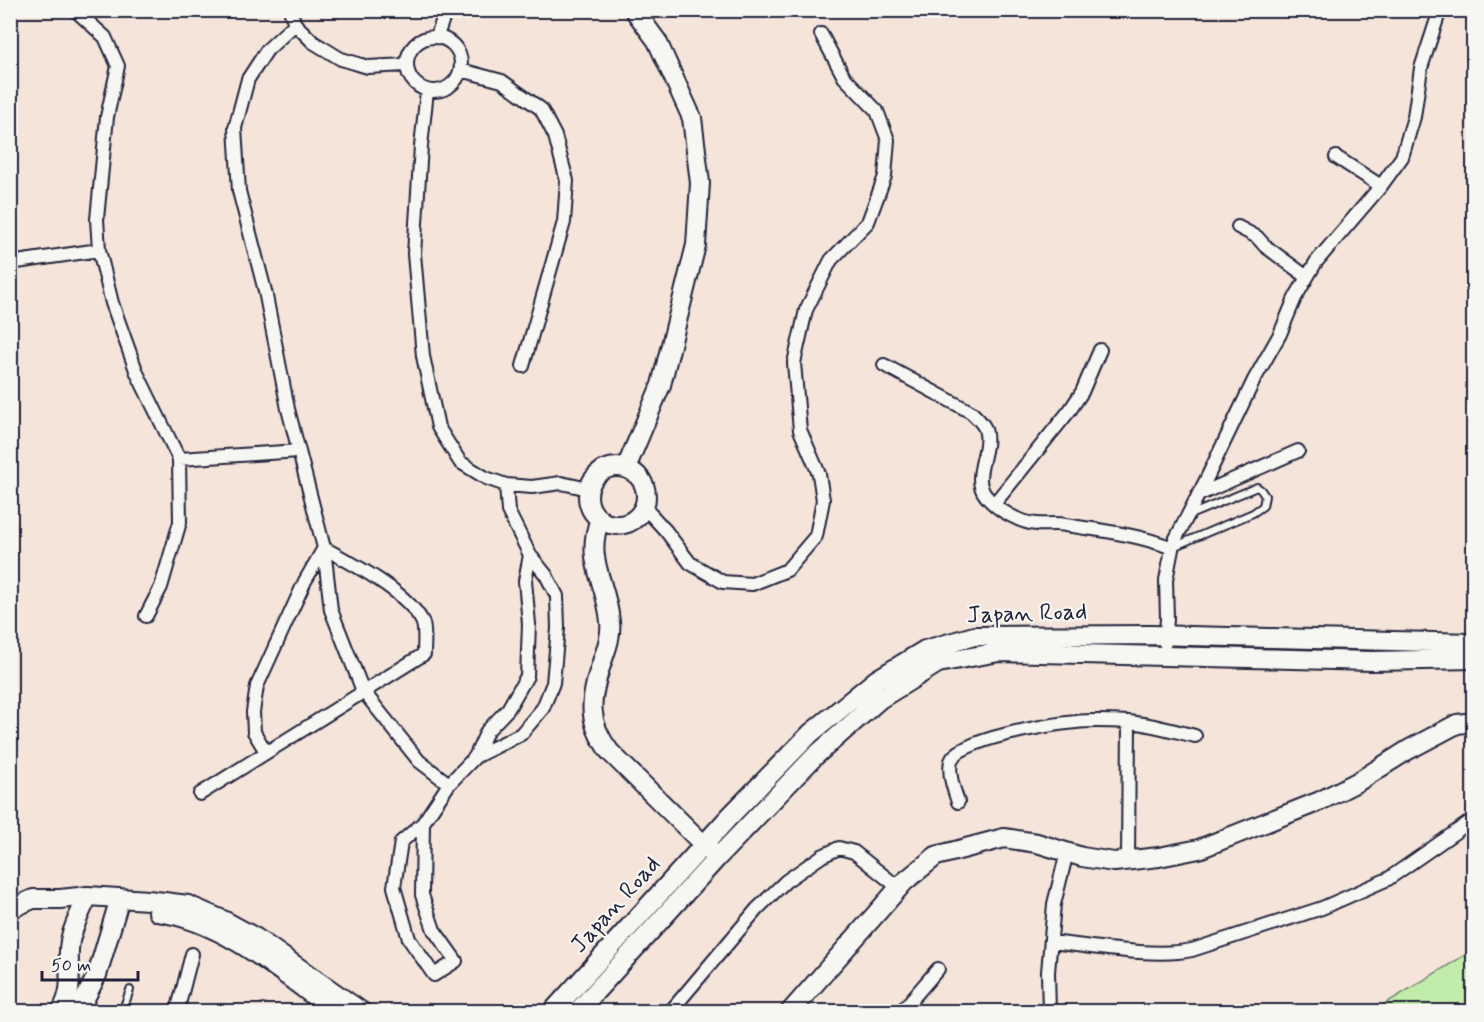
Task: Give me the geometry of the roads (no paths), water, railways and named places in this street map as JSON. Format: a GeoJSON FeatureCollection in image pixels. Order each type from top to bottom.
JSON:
{"type":"FeatureCollection","features":[{"type":"Feature","properties":{"kind":"main road"},"geometry":{"type":"LineString","coordinates":[[626,468],[661,385],[696,245],[700,183],[692,118],[657,40],[634,10]]}},
{"type":"Feature","properties":{"kind":"main road"},"geometry":{"type":"LineString","coordinates":[[626,468],[641,479],[646,497],[644,507],[633,520],[616,525],[600,519],[590,506],[589,489],[599,474],[607,469],[626,468]]}},
{"type":"Feature","properties":{"kind":"main road"},"geometry":{"type":"LineString","coordinates":[[600,519],[593,540],[595,564],[604,590],[611,623],[592,702],[598,738],[710,851]]}},
{"type":"Feature","properties":{"kind":"main road","name":"Japan Road"},"geometry":{"type":"LineString","coordinates":[[577,1011],[811,733],[876,680],[925,650],[974,636],[1166,635],[1473,643]]}},
{"type":"Feature","properties":{"kind":"main road","name":"Japan Road"},"geometry":{"type":"LineString","coordinates":[[552,1011],[710,851],[814,756],[880,699],[939,663],[999,652],[1372,661],[1473,659]]}},
{"type":"Feature","properties":{"kind":"main road"},"geometry":{"type":"LineString","coordinates":[[790,1011],[899,888],[936,856],[1004,837],[1113,862],[1159,858],[1199,849],[1320,801],[1457,724],[1473,722]]}},
{"type":"Feature","properties":{"kind":"main road"},"geometry":{"type":"LineString","coordinates":[[10,909],[33,899],[188,905],[256,938],[362,1011]]}},
{"type":"Feature","properties":{"kind":"main road"},"geometry":{"type":"LineString","coordinates":[[61,1011],[68,998],[71,975],[69,943],[85,902]]}},
{"type":"Feature","properties":{"kind":"main road"},"geometry":{"type":"LineString","coordinates":[[78,1011],[97,975],[119,904]]}},
{"type":"Feature","properties":{"kind":"main road"},"geometry":{"type":"LineString","coordinates":[[119,904],[172,914],[219,932],[254,953],[335,1011]]}},
{"type":"Feature","properties":{"kind":"street"},"geometry":{"type":"LineString","coordinates":[[75,10],[105,37],[118,66],[107,117],[97,219],[99,250],[112,303],[137,373],[179,459],[180,522],[161,587],[146,616]]}},
{"type":"Feature","properties":{"kind":"street"},"geometry":{"type":"LineString","coordinates":[[290,10],[295,24],[314,42],[341,59],[368,67],[406,65]]}},
{"type":"Feature","properties":{"kind":"street"},"geometry":{"type":"LineString","coordinates":[[437,36],[446,10]]}},
{"type":"Feature","properties":{"kind":"street"},"geometry":{"type":"LineString","coordinates":[[1165,655],[1166,580],[1172,548],[1316,262],[1381,186],[1402,157],[1414,117],[1421,68],[1440,10]]}},
{"type":"Feature","properties":{"kind":"street"},"geometry":{"type":"LineString","coordinates":[[295,24],[267,50],[248,79],[235,128],[239,191],[266,291],[288,409],[324,548],[331,610],[363,692],[419,760],[448,784]]}},
{"type":"Feature","properties":{"kind":"street"},"geometry":{"type":"LineString","coordinates":[[644,507],[690,563],[723,582],[752,584],[787,570],[816,536],[823,500],[819,474],[800,430],[794,363],[806,310],[826,270],[831,261],[868,222],[885,176],[888,140],[877,111],[844,77],[822,34]]}},
{"type":"Feature","properties":{"kind":"street"},"geometry":{"type":"LineString","coordinates":[[437,36],[453,44],[461,61],[457,78],[444,89],[427,91],[413,82],[406,65],[412,47],[427,37],[437,36]]}},
{"type":"Feature","properties":{"kind":"street"},"geometry":{"type":"LineString","coordinates":[[460,70],[502,81],[541,109],[555,136],[567,181],[564,222],[523,366]]}},
{"type":"Feature","properties":{"kind":"street"},"geometry":{"type":"LineString","coordinates":[[427,91],[414,254],[423,356],[438,427],[460,462],[486,478],[506,485],[532,487],[561,483],[589,489]]}},
{"type":"Feature","properties":{"kind":"street"},"geometry":{"type":"LineString","coordinates":[[1336,157],[1381,186]]}},
{"type":"Feature","properties":{"kind":"street"},"geometry":{"type":"LineString","coordinates":[[1238,227],[1257,237],[1265,246],[1307,278]]}},
{"type":"Feature","properties":{"kind":"street"},"geometry":{"type":"LineString","coordinates":[[10,263],[99,250]]}},
{"type":"Feature","properties":{"kind":"street"},"geometry":{"type":"LineString","coordinates":[[994,504],[1070,410],[1082,392],[1100,350]]}},
{"type":"Feature","properties":{"kind":"street"},"geometry":{"type":"LineString","coordinates":[[884,364],[971,412],[978,419],[985,428],[986,436],[980,481],[985,495],[994,504],[1024,522],[1032,524],[1062,524],[1146,538],[1172,548]]}},
{"type":"Feature","properties":{"kind":"street"},"geometry":{"type":"LineString","coordinates":[[179,459],[299,451]]}},
{"type":"Feature","properties":{"kind":"street"},"geometry":{"type":"LineString","coordinates":[[1198,495],[1298,451]]}},
{"type":"Feature","properties":{"kind":"street"},"geometry":{"type":"LineString","coordinates":[[423,823],[422,895],[434,930],[456,961],[434,975],[409,939],[394,887],[401,842],[423,823],[448,784],[475,757],[521,734],[543,708],[553,683],[558,628],[557,596],[546,575],[530,555],[508,511],[506,485]]}},
{"type":"Feature","properties":{"kind":"street"},"geometry":{"type":"LineString","coordinates":[[200,794],[424,654],[423,622],[402,597],[359,567],[324,548]]}},
{"type":"Feature","properties":{"kind":"street"},"geometry":{"type":"LineString","coordinates":[[266,752],[254,732],[253,712],[257,686],[305,581],[324,548]]}},
{"type":"Feature","properties":{"kind":"street"},"geometry":{"type":"LineString","coordinates":[[475,757],[487,731],[508,709],[527,676],[529,624],[525,581],[530,555]]}},
{"type":"Feature","properties":{"kind":"street"},"geometry":{"type":"LineString","coordinates":[[958,802],[952,784],[951,760],[955,754],[968,746],[991,736],[1076,722],[1129,722],[1195,736]]}},
{"type":"Feature","properties":{"kind":"street"},"geometry":{"type":"LineString","coordinates":[[1128,861],[1129,722]]}},
{"type":"Feature","properties":{"kind":"street"},"geometry":{"type":"LineString","coordinates":[[1051,942],[1146,952],[1192,950],[1322,908],[1388,879],[1473,819]]}},
{"type":"Feature","properties":{"kind":"street"},"geometry":{"type":"LineString","coordinates":[[670,1011],[757,909],[786,880],[822,856],[839,848],[854,852],[899,888]]}},
{"type":"Feature","properties":{"kind":"street"},"geometry":{"type":"LineString","coordinates":[[1049,1011],[1048,972],[1054,904],[1066,852]]}},
{"type":"Feature","properties":{"kind":"street"},"geometry":{"type":"LineString","coordinates":[[177,1011],[192,954]]}},
{"type":"Feature","properties":{"kind":"street"},"geometry":{"type":"LineString","coordinates":[[901,1011],[938,969]]}},
{"type":"Feature","properties":{"kind":"lane"},"geometry":{"type":"LineString","coordinates":[[1172,548],[1253,513],[1263,506],[1265,496],[1257,487],[1187,516]]}},
{"type":"Feature","properties":{"kind":"lane"},"geometry":{"type":"LineString","coordinates":[[122,1011],[130,990]]}}]}
